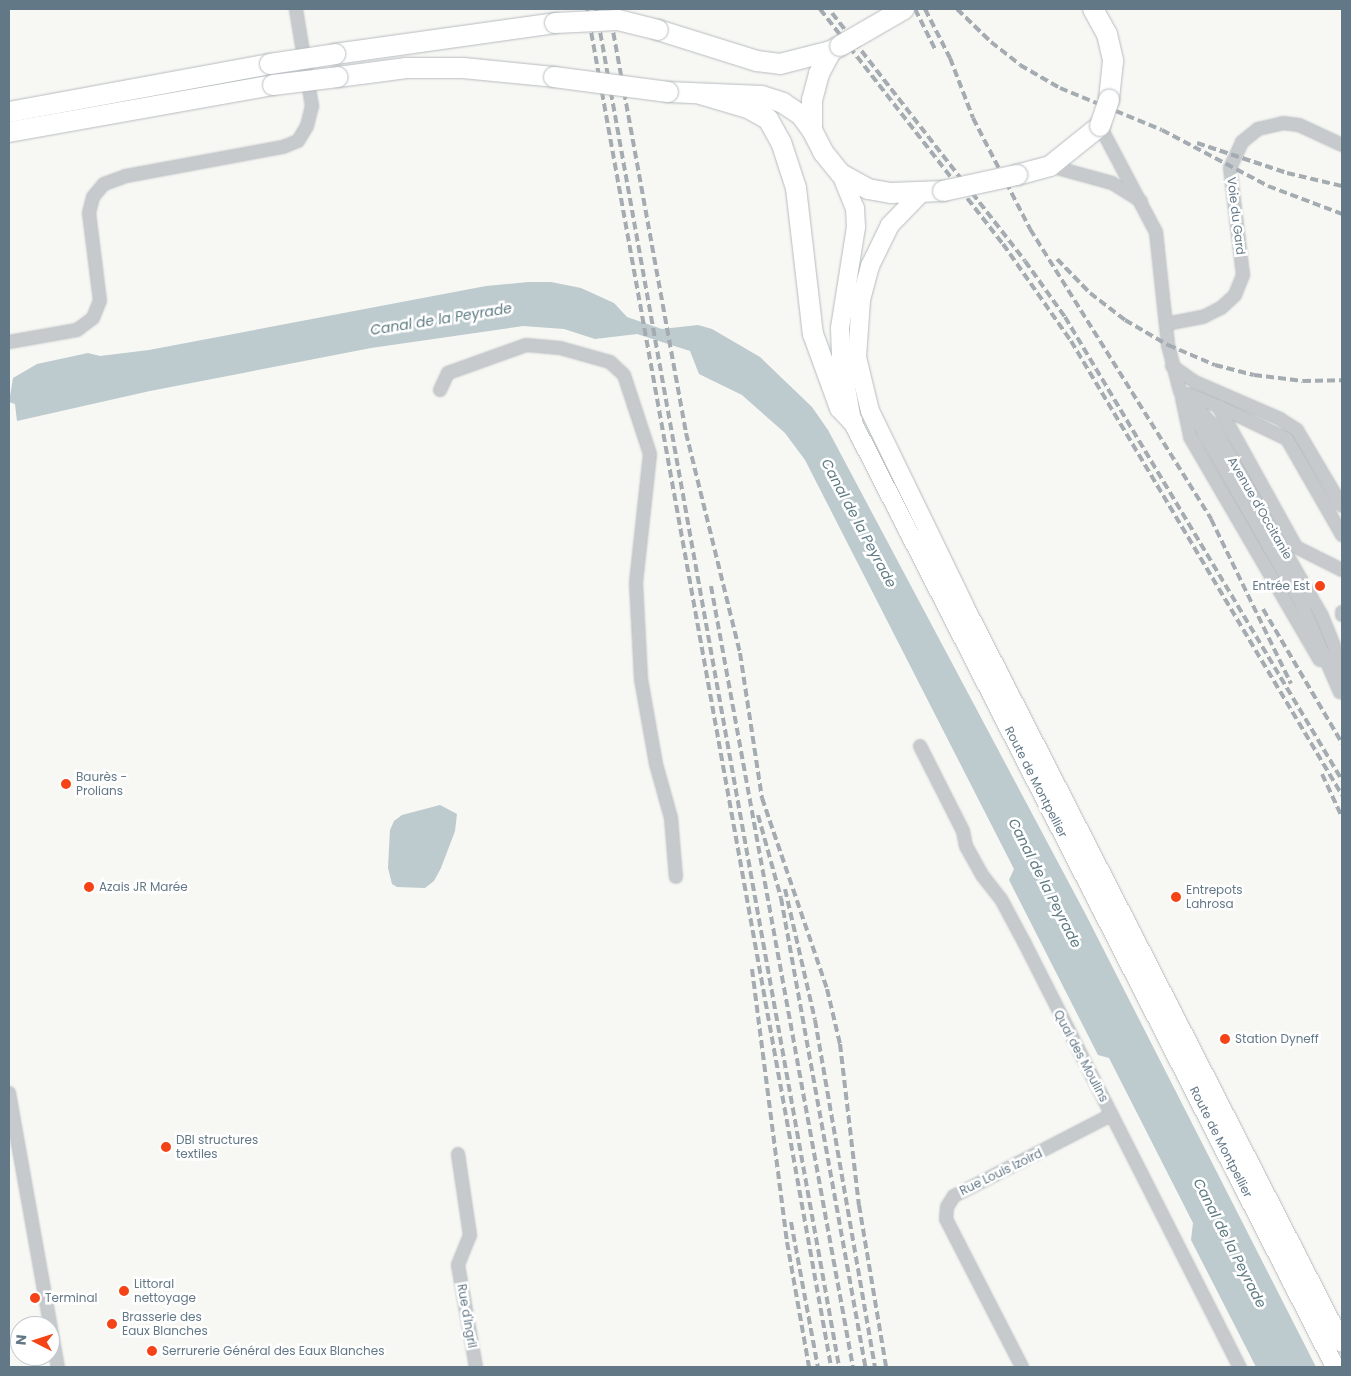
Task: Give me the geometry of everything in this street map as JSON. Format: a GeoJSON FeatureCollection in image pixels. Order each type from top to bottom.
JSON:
{"type":"FeatureCollection","features":[{"type":"Feature","properties":{"kind":"main road"},"geometry":{"type":"LineString","coordinates":[[9,112],[270,64],[555,23],[618,20],[658,30],[758,61],[780,64],[836,48],[904,9]]}},
{"type":"Feature","properties":{"kind":"main road"},"geometry":{"type":"LineString","coordinates":[[9,132],[273,85],[406,68],[463,68],[554,77],[668,92],[762,96],[776,101],[801,115],[812,130],[823,152],[841,174],[868,188],[891,193],[943,191],[1050,166],[1100,126],[1110,100],[1113,61],[1107,34],[1093,9]]}},
{"type":"Feature","properties":{"kind":"main road"},"geometry":{"type":"LineString","coordinates":[[812,130],[812,100],[819,74],[836,48]]}},
{"type":"Feature","properties":{"kind":"main road"},"geometry":{"type":"LineString","coordinates":[[700,94],[748,108],[768,119],[781,142],[796,188],[813,334],[840,408],[852,421]]}},
{"type":"Feature","properties":{"kind":"main road","name":"Route de Montpellier"},"geometry":{"type":"LineString","coordinates":[[841,174],[855,208],[856,228],[840,328],[841,359],[852,421],[1335,1367]]}},
{"type":"Feature","properties":{"kind":"main road","name":"Route de Montpellier"},"geometry":{"type":"LineString","coordinates":[[922,192],[890,225],[870,266],[861,300],[857,358],[870,411],[964,605],[1342,1343]]}},
{"type":"Feature","properties":{"kind":"street"},"geometry":{"type":"LineString","coordinates":[[9,342],[77,330],[93,318],[100,301],[89,213],[93,197],[104,184],[126,176],[283,147],[298,141],[307,126],[312,106],[296,9]]}},
{"type":"Feature","properties":{"kind":"street","name":"Voie du Gard"},"geometry":{"type":"LineString","coordinates":[[1166,324],[1203,317],[1221,308],[1235,295],[1243,276],[1230,168],[1242,142],[1258,129],[1284,123],[1299,125],[1342,145]]}},
{"type":"Feature","properties":{"kind":"street","name":"Avenue d'Occitanie"},"geometry":{"type":"LineString","coordinates":[[1100,126],[1156,232],[1172,366],[1180,391],[1190,437],[1299,628],[1341,694]]}},
{"type":"Feature","properties":{"kind":"street"},"geometry":{"type":"LineString","coordinates":[[1050,166],[1112,183],[1141,201]]}},
{"type":"Feature","properties":{"kind":"street"},"geometry":{"type":"LineString","coordinates":[[440,390],[448,373],[526,345],[560,348],[610,362],[624,375],[650,454],[636,583],[641,679],[656,764],[671,818],[676,877]]}},
{"type":"Feature","properties":{"kind":"street"},"geometry":{"type":"LineString","coordinates":[[1172,366],[1195,382],[1280,419],[1298,430],[1342,506]]}},
{"type":"Feature","properties":{"kind":"street"},"geometry":{"type":"LineString","coordinates":[[1180,391],[1218,406],[1287,439],[1342,535]]}},
{"type":"Feature","properties":{"kind":"street","name":"Avenue d'Occitanie"},"geometry":{"type":"LineString","coordinates":[[1180,391],[1211,423],[1322,616],[1334,646],[1341,694]]}},
{"type":"Feature","properties":{"kind":"street"},"geometry":{"type":"LineString","coordinates":[[1218,406],[1296,547],[1342,570]]}},
{"type":"Feature","properties":{"kind":"street","name":"Quai des Moulins"},"geometry":{"type":"LineString","coordinates":[[920,746],[963,831],[966,846],[982,876],[1002,899],[1240,1367]]}},
{"type":"Feature","properties":{"kind":"street"},"geometry":{"type":"LineString","coordinates":[[9,1093],[58,1367]]}},
{"type":"Feature","properties":{"kind":"street","name":"Rue Louis Izoird"},"geometry":{"type":"LineString","coordinates":[[1022,1367],[946,1219],[947,1207],[954,1196],[1111,1115]]}},
{"type":"Feature","properties":{"kind":"street","name":"Rue d'Ingril"},"geometry":{"type":"LineString","coordinates":[[458,1154],[470,1235],[458,1265],[476,1367]]}},
{"type":"Feature","properties":{"kind":"water","name":"Canal de la Peyrade"},"geometry":{"type":"Polygon","coordinates":[[[551,282],[581,288],[614,303],[627,317],[662,329],[698,325],[712,329],[760,357],[812,407],[828,430],[1086,915],[1316,1367],[1256,1367],[1191,1240],[1193,1223],[1109,1058],[1098,1055],[1009,880],[1014,869],[805,460],[785,433],[742,395],[699,374],[690,351],[637,334],[595,339],[564,329],[523,326],[371,348],[150,391],[17,421],[15,404],[9,402],[13,378],[37,364],[88,353],[100,356],[149,350],[486,286],[551,282]]]}},
{"type":"Feature","properties":{"kind":"water"},"geometry":{"type":"Polygon","coordinates":[[[440,805],[457,814],[455,831],[441,868],[434,881],[425,888],[397,887],[392,884],[388,868],[390,830],[394,821],[402,815],[440,805]]]}},
{"type":"Feature","properties":{"kind":"railway"},"geometry":{"type":"LineString","coordinates":[[587,9],[831,1367]]}},
{"type":"Feature","properties":{"kind":"railway"},"geometry":{"type":"LineString","coordinates":[[596,9],[839,1367]]}},
{"type":"Feature","properties":{"kind":"railway"},"geometry":{"type":"LineString","coordinates":[[609,9],[686,433],[740,653],[762,798],[827,989],[840,1044],[859,1205],[886,1367]]}},
{"type":"Feature","properties":{"kind":"railway"},"geometry":{"type":"LineString","coordinates":[[820,9],[1003,244],[1071,341],[1342,795]]}},
{"type":"Feature","properties":{"kind":"railway"},"geometry":{"type":"LineString","coordinates":[[915,9],[936,51]]}},
{"type":"Feature","properties":{"kind":"railway"},"geometry":{"type":"LineString","coordinates":[[925,9],[950,58],[973,118],[1030,229],[1211,519],[1291,684]]}},
{"type":"Feature","properties":{"kind":"railway"},"geometry":{"type":"LineString","coordinates":[[957,9],[991,42],[1020,65],[1060,88],[1162,130],[1268,186],[1342,214]]}},
{"type":"Feature","properties":{"kind":"railway"},"geometry":{"type":"LineString","coordinates":[[832,13],[1025,261],[1065,317],[1342,780]]}},
{"type":"Feature","properties":{"kind":"railway"},"geometry":{"type":"LineString","coordinates":[[1197,143],[1287,173],[1342,186]]}},
{"type":"Feature","properties":{"kind":"railway"},"geometry":{"type":"LineString","coordinates":[[1057,259],[1090,293],[1125,320],[1168,345],[1215,365],[1254,375],[1303,381],[1342,380]]}},
{"type":"Feature","properties":{"kind":"railway"},"geometry":{"type":"LineString","coordinates":[[711,586],[853,1367]]}},
{"type":"Feature","properties":{"kind":"railway"},"geometry":{"type":"LineString","coordinates":[[1263,609],[1342,743]]}},
{"type":"Feature","properties":{"kind":"railway"},"geometry":{"type":"LineString","coordinates":[[1322,774],[1342,817]]}},
{"type":"Feature","properties":{"kind":"railway"},"geometry":{"type":"LineString","coordinates":[[758,815],[781,898],[865,1367]]}},
{"type":"Feature","properties":{"kind":"railway"},"geometry":{"type":"LineString","coordinates":[[785,889],[815,1020],[875,1367]]}},
{"type":"Feature","properties":{"kind":"railway"},"geometry":{"type":"LineString","coordinates":[[752,969],[787,1242],[809,1367]]}},
{"type":"Feature","properties":{"kind":"railway"},"geometry":{"type":"LineString","coordinates":[[791,1222],[818,1367]]}},
{"type":"Feature","properties":{"kind":"place","name":"Entrée Est"},"geometry":{"type":"Point","coordinates":[1320,586]}},
{"type":"Feature","properties":{"kind":"place","name":"Baurès - Prolians"},"geometry":{"type":"Point","coordinates":[66,784]}},
{"type":"Feature","properties":{"kind":"place","name":"Azais JR Marée"},"geometry":{"type":"Point","coordinates":[89,887]}},
{"type":"Feature","properties":{"kind":"place","name":"Entrepots Lahrosa"},"geometry":{"type":"Point","coordinates":[1176,897]}},
{"type":"Feature","properties":{"kind":"place","name":"Station Dyneff"},"geometry":{"type":"Point","coordinates":[1225,1039]}},
{"type":"Feature","properties":{"kind":"place","name":"DBI structures textiles"},"geometry":{"type":"Point","coordinates":[166,1147]}},
{"type":"Feature","properties":{"kind":"place","name":"Littoral nettoyage"},"geometry":{"type":"Point","coordinates":[124,1291]}},
{"type":"Feature","properties":{"kind":"place","name":"Terminal"},"geometry":{"type":"Point","coordinates":[35,1298]}},
{"type":"Feature","properties":{"kind":"place","name":"Brasserie des Eaux Blanches"},"geometry":{"type":"Point","coordinates":[112,1324]}},
{"type":"Feature","properties":{"kind":"place","name":"Serrurerie Général des Eaux Blanches"},"geometry":{"type":"Point","coordinates":[152,1351]}}]}
